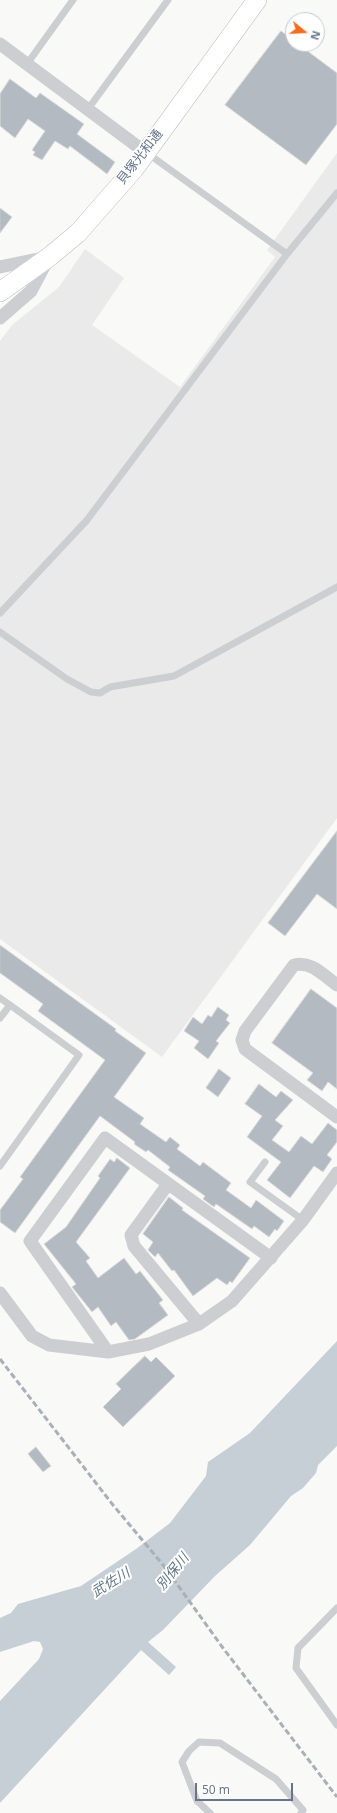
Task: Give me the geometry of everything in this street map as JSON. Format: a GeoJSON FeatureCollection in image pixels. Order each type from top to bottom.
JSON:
{"type":"FeatureCollection","features":[{"type":"Feature","properties":{"kind":"street","name":"貝塚光和通"},"geometry":{"type":"LineString","coordinates":[[0,292],[49,257],[78,233],[134,169],[257,0]]}},
{"type":"Feature","properties":{"kind":"street"},"geometry":{"type":"LineString","coordinates":[[0,44],[145,152]]}},
{"type":"Feature","properties":{"kind":"street"},"geometry":{"type":"LineString","coordinates":[[0,267],[49,257]]}},
{"type":"Feature","properties":{"kind":"street"},"geometry":{"type":"LineString","coordinates":[[0,318],[31,291],[49,257]]}},
{"type":"Feature","properties":{"kind":"street"},"geometry":{"type":"LineString","coordinates":[[337,985],[309,965],[303,963],[294,965],[245,1031],[242,1040],[245,1049],[337,1117]]}},
{"type":"Feature","properties":{"kind":"street"},"geometry":{"type":"LineString","coordinates":[[108,1352],[30,1241],[106,1138],[271,1258]]}},
{"type":"Feature","properties":{"kind":"street"},"geometry":{"type":"LineString","coordinates":[[0,1293],[32,1336],[49,1345],[108,1352],[150,1344],[199,1324],[232,1301],[303,1220],[337,1174]]}},
{"type":"Feature","properties":{"kind":"street"},"geometry":{"type":"LineString","coordinates":[[168,1184],[131,1235],[134,1246],[199,1324]]}},
{"type":"Feature","properties":{"kind":"lane"},"geometry":{"type":"LineString","coordinates":[[27,64],[73,0]]}},
{"type":"Feature","properties":{"kind":"lane"},"geometry":{"type":"LineString","coordinates":[[88,109],[168,0]]}},
{"type":"Feature","properties":{"kind":"lane"},"geometry":{"type":"LineString","coordinates":[[145,152],[287,254]]}},
{"type":"Feature","properties":{"kind":"lane"},"geometry":{"type":"LineString","coordinates":[[0,613],[87,520],[287,254],[337,193]]}},
{"type":"Feature","properties":{"kind":"lane"},"geometry":{"type":"LineString","coordinates":[[0,632],[67,679],[91,692],[100,693],[110,687],[174,676],[337,587]]}},
{"type":"Feature","properties":{"kind":"lane"},"geometry":{"type":"LineString","coordinates":[[0,998],[80,1055],[0,1166]]}},
{"type":"Feature","properties":{"kind":"lane"},"geometry":{"type":"LineString","coordinates":[[0,1018],[10,1005]]}},
{"type":"Feature","properties":{"kind":"lane"},"geometry":{"type":"LineString","coordinates":[[265,1162],[250,1182],[303,1220]]}},
{"type":"Feature","properties":{"kind":"lane"},"geometry":{"type":"LineString","coordinates":[[337,1608],[298,1648],[296,1668],[337,1725]]}},
{"type":"Feature","properties":{"kind":"lane"},"geometry":{"type":"LineString","coordinates":[[210,1813],[197,1801],[182,1762],[189,1751],[199,1742],[220,1743],[276,1779],[303,1810],[301,1813]]}},
{"type":"Feature","properties":{"kind":"shaded area"},"geometry":{"type":"Polygon","coordinates":[[[337,153],[337,818],[162,1057],[0,939],[0,341],[12,325],[59,287],[85,249],[124,278],[92,325],[180,387],[275,257],[267,250],[337,153]]]}},
{"type":"Feature","properties":{"kind":"water"},"geometry":{"type":"Polygon","coordinates":[[[337,1341],[337,1446],[318,1465],[316,1473],[303,1488],[291,1496],[250,1545],[215,1576],[163,1630],[148,1642],[176,1667],[169,1675],[141,1650],[0,1803],[0,1701],[39,1659],[43,1649],[40,1642],[34,1641],[0,1652],[0,1618],[11,1613],[18,1604],[81,1586],[136,1549],[170,1523],[206,1476],[208,1462],[250,1433],[337,1341]]]}},
{"type":"Feature","properties":{"kind":"building"},"geometry":{"type":"Polygon","coordinates":[[[281,31],[285,34],[285,52],[309,52],[337,73],[337,124],[306,165],[225,105],[281,31]]]}},
{"type":"Feature","properties":{"kind":"building"},"geometry":{"type":"Polygon","coordinates":[[[10,79],[36,98],[40,93],[84,124],[77,134],[115,162],[107,174],[70,146],[68,149],[55,141],[42,160],[33,155],[35,152],[32,150],[45,131],[28,119],[15,138],[0,126],[0,94],[10,79]]]}},
{"type":"Feature","properties":{"kind":"building"},"geometry":{"type":"Polygon","coordinates":[[[0,208],[12,217],[0,233],[0,208]]]}},
{"type":"Feature","properties":{"kind":"building"},"geometry":{"type":"Polygon","coordinates":[[[337,831],[337,909],[317,894],[285,936],[268,923],[337,831]]]}},
{"type":"Feature","properties":{"kind":"building"},"geometry":{"type":"Polygon","coordinates":[[[0,945],[116,1029],[115,1031],[146,1053],[114,1097],[144,1118],[140,1124],[166,1142],[170,1137],[180,1145],[177,1149],[200,1166],[203,1162],[231,1183],[226,1190],[251,1208],[256,1200],[284,1221],[277,1231],[275,1229],[269,1237],[254,1226],[252,1229],[216,1204],[214,1207],[203,1199],[205,1196],[168,1170],[170,1167],[148,1150],[146,1152],[134,1144],[135,1142],[100,1116],[15,1233],[0,1222],[0,1210],[23,1179],[20,1177],[105,1060],[38,1011],[43,1004],[0,973],[0,945]]]}},
{"type":"Feature","properties":{"kind":"building"},"geometry":{"type":"Polygon","coordinates":[[[311,989],[337,1008],[337,1089],[328,1082],[322,1091],[307,1080],[313,1073],[272,1043],[311,989]]]}},
{"type":"Feature","properties":{"kind":"building"},"geometry":{"type":"Polygon","coordinates":[[[218,1007],[229,1015],[226,1020],[230,1023],[216,1041],[219,1043],[208,1059],[194,1048],[199,1041],[184,1031],[193,1017],[202,1024],[208,1015],[211,1017],[218,1007]]]}},
{"type":"Feature","properties":{"kind":"building"},"geometry":{"type":"Polygon","coordinates":[[[219,1069],[231,1078],[218,1097],[206,1088],[219,1069]]]}},
{"type":"Feature","properties":{"kind":"building"},"geometry":{"type":"Polygon","coordinates":[[[259,1084],[276,1097],[281,1091],[293,1100],[275,1120],[283,1126],[272,1140],[289,1152],[301,1136],[312,1144],[328,1123],[337,1130],[337,1142],[327,1155],[332,1159],[323,1172],[314,1166],[290,1198],[267,1180],[281,1162],[247,1137],[262,1116],[245,1104],[259,1084]]]}},
{"type":"Feature","properties":{"kind":"building"},"geometry":{"type":"Polygon","coordinates":[[[117,1158],[130,1168],[76,1242],[90,1258],[86,1261],[98,1278],[124,1258],[136,1274],[140,1271],[163,1300],[159,1303],[168,1315],[135,1339],[129,1340],[116,1322],[111,1326],[98,1307],[92,1312],[72,1287],[76,1284],[44,1244],[66,1227],[100,1178],[98,1176],[110,1159],[114,1162],[117,1158]]]}},
{"type":"Feature","properties":{"kind":"building"},"geometry":{"type":"Polygon","coordinates":[[[169,1197],[183,1208],[182,1210],[250,1258],[232,1283],[230,1281],[227,1285],[217,1278],[193,1296],[174,1270],[172,1271],[158,1253],[155,1257],[148,1250],[153,1242],[143,1234],[169,1197]]]}},
{"type":"Feature","properties":{"kind":"building"},"geometry":{"type":"Polygon","coordinates":[[[145,1356],[151,1362],[156,1357],[175,1376],[123,1427],[103,1407],[121,1389],[116,1384],[145,1356]]]}},
{"type":"Feature","properties":{"kind":"building"},"geometry":{"type":"Polygon","coordinates":[[[36,1447],[51,1466],[43,1472],[28,1454],[36,1447]]]}},
{"type":"Feature","properties":{"kind":"railway"},"geometry":{"type":"LineString","coordinates":[[0,1359],[113,1505],[164,1566],[223,1648],[337,1797]]}},
{"type":"Feature","properties":{"kind":"water label","name":"別保川"},"geometry":{"type":"Point","coordinates":[173,1572]}},
{"type":"Feature","properties":{"kind":"water label","name":"武佐川"},"geometry":{"type":"Point","coordinates":[111,1583]}}]}
